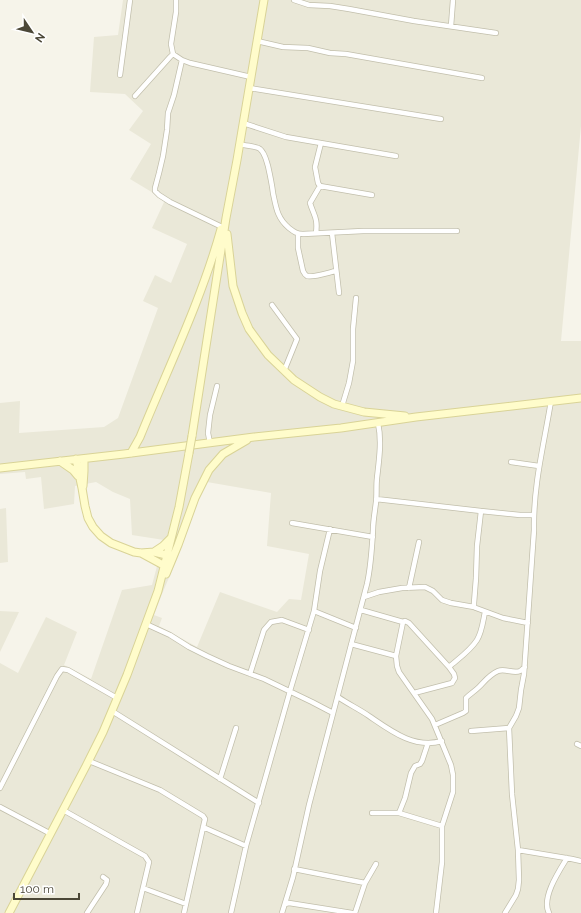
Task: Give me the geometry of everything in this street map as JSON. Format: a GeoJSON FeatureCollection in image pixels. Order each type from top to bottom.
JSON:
{"type":"FeatureCollection","features":[{"type":"Feature","properties":{"kind":"main road"},"geometry":{"type":"LineString","coordinates":[[10,913],[103,732],[127,675],[158,591],[165,566],[166,555],[179,507],[192,436],[226,218],[264,0]]}},
{"type":"Feature","properties":{"kind":"main road"},"geometry":{"type":"LineString","coordinates":[[131,453],[140,437],[193,310],[214,256],[226,218]]}},
{"type":"Feature","properties":{"kind":"main road"},"geometry":{"type":"LineString","coordinates":[[226,218],[233,286],[249,329],[268,355],[284,371],[306,388],[334,404],[364,412],[416,417]]}},
{"type":"Feature","properties":{"kind":"main road"},"geometry":{"type":"LineString","coordinates":[[0,468],[581,398]]}},
{"type":"Feature","properties":{"kind":"main road"},"geometry":{"type":"LineString","coordinates":[[158,591],[173,559],[195,498],[209,470],[223,454],[244,441],[254,437]]}},
{"type":"Feature","properties":{"kind":"main road"},"geometry":{"type":"LineString","coordinates":[[82,488],[84,459]]}},
{"type":"Feature","properties":{"kind":"main road"},"geometry":{"type":"LineString","coordinates":[[76,460],[85,506],[92,527],[111,543],[122,548],[141,553],[165,566]]}},
{"type":"Feature","properties":{"kind":"main road"},"geometry":{"type":"LineString","coordinates":[[60,461],[73,470],[79,478]]}},
{"type":"Feature","properties":{"kind":"main road"},"geometry":{"type":"LineString","coordinates":[[154,552],[171,538]]}},
{"type":"Feature","properties":{"kind":"main road"},"geometry":{"type":"LineString","coordinates":[[141,553],[154,552],[166,555]]}},
{"type":"Feature","properties":{"kind":"street"},"geometry":{"type":"LineString","coordinates":[[120,75],[130,0]]}},
{"type":"Feature","properties":{"kind":"street"},"geometry":{"type":"LineString","coordinates":[[176,0],[176,12],[171,44],[174,54],[182,60],[190,63],[251,77]]}},
{"type":"Feature","properties":{"kind":"street"},"geometry":{"type":"LineString","coordinates":[[294,0],[317,6],[330,6],[414,21],[496,33]]}},
{"type":"Feature","properties":{"kind":"street"},"geometry":{"type":"LineString","coordinates":[[451,26],[453,0]]}},
{"type":"Feature","properties":{"kind":"street"},"geometry":{"type":"LineString","coordinates":[[257,41],[283,47],[308,48],[482,78]]}},
{"type":"Feature","properties":{"kind":"street"},"geometry":{"type":"LineString","coordinates":[[135,96],[174,54]]}},
{"type":"Feature","properties":{"kind":"street"},"geometry":{"type":"LineString","coordinates":[[182,60],[174,95],[168,113],[163,156],[155,191],[170,202],[222,227]]}},
{"type":"Feature","properties":{"kind":"street"},"geometry":{"type":"LineString","coordinates":[[249,88],[441,119]]}},
{"type":"Feature","properties":{"kind":"street"},"geometry":{"type":"LineString","coordinates":[[243,123],[286,137],[396,156]]}},
{"type":"Feature","properties":{"kind":"street"},"geometry":{"type":"LineString","coordinates":[[320,186],[315,167],[321,143]]}},
{"type":"Feature","properties":{"kind":"street"},"geometry":{"type":"LineString","coordinates":[[240,144],[257,147],[263,152],[268,167],[278,214],[284,224],[298,234],[369,231],[456,231]]}},
{"type":"Feature","properties":{"kind":"street"},"geometry":{"type":"LineString","coordinates":[[320,186],[372,195]]}},
{"type":"Feature","properties":{"kind":"street"},"geometry":{"type":"LineString","coordinates":[[316,233],[316,219],[310,203],[320,186]]}},
{"type":"Feature","properties":{"kind":"street"},"geometry":{"type":"LineString","coordinates":[[332,233],[339,293]]}},
{"type":"Feature","properties":{"kind":"street"},"geometry":{"type":"LineString","coordinates":[[298,234],[298,248],[305,274],[308,276],[313,276],[336,271]]}},
{"type":"Feature","properties":{"kind":"street"},"geometry":{"type":"LineString","coordinates":[[342,406],[349,383],[353,361],[353,329],[356,298]]}},
{"type":"Feature","properties":{"kind":"street"},"geometry":{"type":"LineString","coordinates":[[272,305],[297,339],[284,371]]}},
{"type":"Feature","properties":{"kind":"street"},"geometry":{"type":"LineString","coordinates":[[210,443],[208,433],[210,415],[217,386]]}},
{"type":"Feature","properties":{"kind":"street"},"geometry":{"type":"LineString","coordinates":[[505,913],[518,889],[518,850],[512,794],[509,728],[519,708],[525,667],[534,515],[539,466],[551,401]]}},
{"type":"Feature","properties":{"kind":"street"},"geometry":{"type":"LineString","coordinates":[[282,913],[364,597],[370,567],[379,465],[380,431],[378,423]]}},
{"type":"Feature","properties":{"kind":"street"},"geometry":{"type":"LineString","coordinates":[[512,462],[539,466]]}},
{"type":"Feature","properties":{"kind":"street"},"geometry":{"type":"LineString","coordinates":[[376,499],[520,515],[534,515]]}},
{"type":"Feature","properties":{"kind":"street"},"geometry":{"type":"LineString","coordinates":[[474,607],[476,551],[481,511]]}},
{"type":"Feature","properties":{"kind":"street"},"geometry":{"type":"LineString","coordinates":[[292,523],[373,537]]}},
{"type":"Feature","properties":{"kind":"street"},"geometry":{"type":"LineString","coordinates":[[231,913],[246,846],[314,611],[320,571],[330,529]]}},
{"type":"Feature","properties":{"kind":"street"},"geometry":{"type":"LineString","coordinates":[[409,588],[419,542]]}},
{"type":"Feature","properties":{"kind":"street"},"geometry":{"type":"LineString","coordinates":[[364,597],[379,592],[425,587],[433,591],[442,600],[474,607],[504,618],[528,622]]}},
{"type":"Feature","properties":{"kind":"street"},"geometry":{"type":"LineString","coordinates":[[360,610],[409,623],[454,674],[455,678],[452,683],[414,693]]}},
{"type":"Feature","properties":{"kind":"street"},"geometry":{"type":"LineString","coordinates":[[314,611],[356,628]]}},
{"type":"Feature","properties":{"kind":"street"},"geometry":{"type":"LineString","coordinates":[[449,667],[478,639],[485,612]]}},
{"type":"Feature","properties":{"kind":"street"},"geometry":{"type":"LineString","coordinates":[[250,674],[261,637],[264,630],[271,622],[282,620],[308,630]]}},
{"type":"Feature","properties":{"kind":"street"},"geometry":{"type":"LineString","coordinates":[[403,622],[396,656],[397,666],[399,672],[427,711],[435,725],[451,765],[453,775],[453,792],[442,826],[442,862],[436,913]]}},
{"type":"Feature","properties":{"kind":"street"},"geometry":{"type":"LineString","coordinates":[[146,624],[170,635],[207,656],[250,674],[264,678],[333,713]]}},
{"type":"Feature","properties":{"kind":"street"},"geometry":{"type":"LineString","coordinates":[[351,644],[396,656]]}},
{"type":"Feature","properties":{"kind":"street"},"geometry":{"type":"LineString","coordinates":[[435,725],[464,713],[466,711],[466,698],[492,674],[500,670],[514,672],[520,671],[525,667]]}},
{"type":"Feature","properties":{"kind":"street"},"geometry":{"type":"LineString","coordinates":[[0,788],[62,669],[68,670],[117,698]]}},
{"type":"Feature","properties":{"kind":"street"},"geometry":{"type":"LineString","coordinates":[[338,697],[402,737],[428,744],[442,741]]}},
{"type":"Feature","properties":{"kind":"street"},"geometry":{"type":"LineString","coordinates":[[112,711],[259,802]]}},
{"type":"Feature","properties":{"kind":"street"},"geometry":{"type":"LineString","coordinates":[[220,779],[236,728]]}},
{"type":"Feature","properties":{"kind":"street"},"geometry":{"type":"LineString","coordinates":[[471,731],[509,728]]}},
{"type":"Feature","properties":{"kind":"street"},"geometry":{"type":"LineString","coordinates":[[399,813],[405,798],[411,772],[415,766],[420,764],[422,761],[428,744]]}},
{"type":"Feature","properties":{"kind":"street"},"geometry":{"type":"LineString","coordinates":[[89,761],[160,790],[203,816],[203,827],[184,913]]}},
{"type":"Feature","properties":{"kind":"street"},"geometry":{"type":"LineString","coordinates":[[0,807],[51,834]]}},
{"type":"Feature","properties":{"kind":"street"},"geometry":{"type":"LineString","coordinates":[[64,810],[146,856],[149,862],[137,913]]}},
{"type":"Feature","properties":{"kind":"street"},"geometry":{"type":"LineString","coordinates":[[372,813],[399,813],[442,826]]}},
{"type":"Feature","properties":{"kind":"street"},"geometry":{"type":"LineString","coordinates":[[203,827],[246,846]]}},
{"type":"Feature","properties":{"kind":"street"},"geometry":{"type":"LineString","coordinates":[[518,850],[581,861]]}},
{"type":"Feature","properties":{"kind":"street"},"geometry":{"type":"LineString","coordinates":[[549,913],[549,895],[553,882],[567,858]]}},
{"type":"Feature","properties":{"kind":"street"},"geometry":{"type":"LineString","coordinates":[[355,913],[365,882],[376,864]]}},
{"type":"Feature","properties":{"kind":"street"},"geometry":{"type":"LineString","coordinates":[[294,869],[365,882]]}},
{"type":"Feature","properties":{"kind":"street"},"geometry":{"type":"LineString","coordinates":[[87,913],[106,884],[107,880],[103,877]]}},
{"type":"Feature","properties":{"kind":"street"},"geometry":{"type":"LineString","coordinates":[[143,888],[186,904]]}},
{"type":"Feature","properties":{"kind":"street"},"geometry":{"type":"LineString","coordinates":[[285,904],[289,902],[352,913]]}},
{"type":"Feature","properties":{"kind":"shaded area"},"geometry":{"type":"Polygon","coordinates":[[[123,0],[581,0],[581,126],[561,341],[581,341],[581,913],[0,913],[0,663],[18,673],[46,617],[77,632],[64,665],[91,679],[122,590],[152,585],[164,540],[132,535],[130,499],[113,492],[96,482],[75,486],[74,504],[44,509],[41,477],[26,479],[25,472],[0,474],[0,403],[20,401],[19,433],[104,427],[118,418],[158,308],[143,301],[155,275],[171,283],[187,244],[152,228],[165,200],[130,179],[151,144],[129,130],[143,111],[125,94],[90,92],[94,37],[118,35],[123,0]],[[207,482],[201,493],[177,559],[154,615],[162,618],[159,626],[197,647],[220,592],[277,612],[289,599],[301,600],[309,554],[267,546],[271,493],[207,482]]]}},
{"type":"Feature","properties":{"kind":"shaded area"},"geometry":{"type":"Polygon","coordinates":[[[6,508],[8,562],[0,563],[0,509],[6,508]]]}},
{"type":"Feature","properties":{"kind":"shaded area"},"geometry":{"type":"Polygon","coordinates":[[[0,611],[19,612],[0,652],[0,611]]]}}]}
